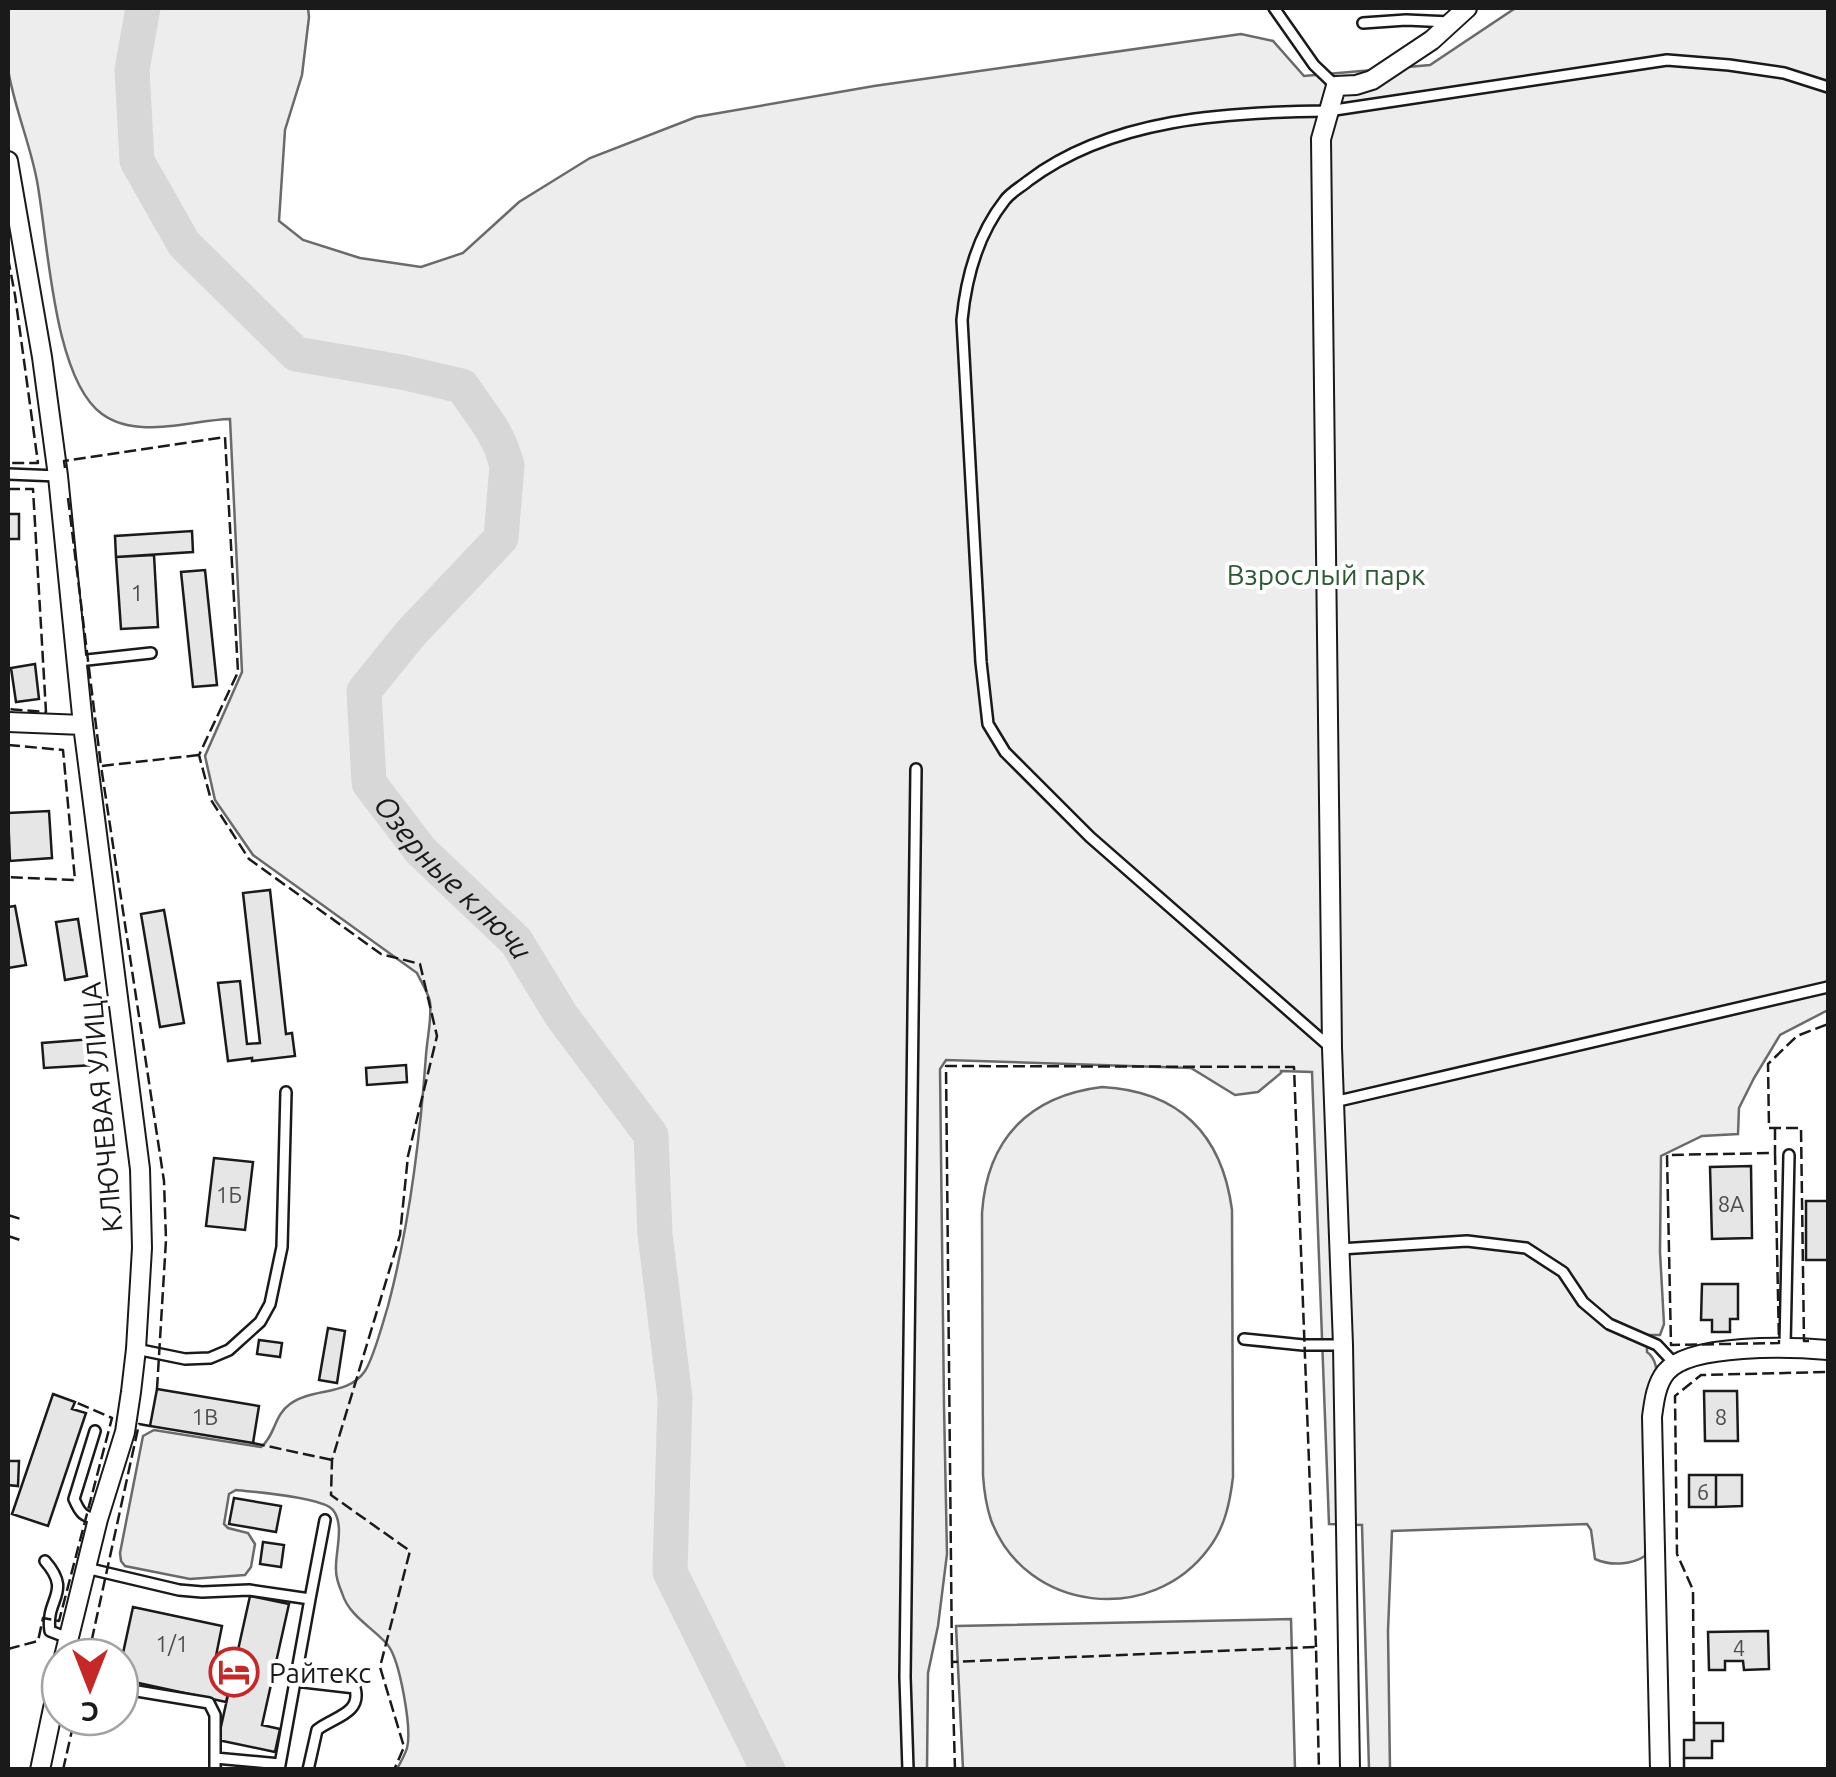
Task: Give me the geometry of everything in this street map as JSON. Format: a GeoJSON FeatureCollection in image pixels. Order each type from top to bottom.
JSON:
{"type":"FeatureCollection","features":[{"type":"Feature","properties":{"kind":"street"},"geometry":{"type":"LineString","coordinates":[[1350,1770],[1343,1345],[1332,1048],[1321,139],[1336,86],[1356,86],[1372,80],[1432,40],[1467,8]]}},
{"type":"Feature","properties":{"kind":"street","name":"КЛЮЧЕВАЯ УЛИЦА"},"geometry":{"type":"LineString","coordinates":[[8,161],[42,356],[58,476],[83,725],[140,1169],[142,1248],[136,1349],[124,1432],[68,1637]]}},
{"type":"Feature","properties":{"kind":"street"},"geometry":{"type":"LineString","coordinates":[[8,722],[83,725]]}},
{"type":"Feature","properties":{"kind":"street"},"geometry":{"type":"LineString","coordinates":[[1660,1770],[1652,1417],[1660,1380],[1674,1364],[1729,1351],[1785,1346],[1828,1350]]}},
{"type":"Feature","properties":{"kind":"street"},"geometry":{"type":"LineString","coordinates":[[40,1770],[47,1737]]}},
{"type":"Feature","properties":{"kind":"lane"},"geometry":{"type":"LineString","coordinates":[[1274,8],[1314,65],[1336,86]]}},
{"type":"Feature","properties":{"kind":"lane"},"geometry":{"type":"LineString","coordinates":[[1363,23],[1453,22]]}},
{"type":"Feature","properties":{"kind":"lane"},"geometry":{"type":"LineString","coordinates":[[1332,1048],[1090,837],[1005,752],[988,724],[981,662],[962,320],[970,270],[986,233],[1006,198],[1048,166],[1087,147],[1136,131],[1197,119],[1328,111],[1667,60],[1784,73],[1828,87]]}},
{"type":"Feature","properties":{"kind":"lane"},"geometry":{"type":"LineString","coordinates":[[8,474],[58,476]]}},
{"type":"Feature","properties":{"kind":"lane"},"geometry":{"type":"LineString","coordinates":[[76,663],[151,653]]}},
{"type":"Feature","properties":{"kind":"lane"},"geometry":{"type":"LineString","coordinates":[[908,1770],[905,1677],[916,769]]}},
{"type":"Feature","properties":{"kind":"lane"},"geometry":{"type":"LineString","coordinates":[[1334,1102],[1828,987]]}},
{"type":"Feature","properties":{"kind":"lane"},"geometry":{"type":"LineString","coordinates":[[136,1349],[185,1359],[210,1358],[230,1350],[260,1322],[270,1304],[282,1248],[286,1092]]}},
{"type":"Feature","properties":{"kind":"lane"},"geometry":{"type":"LineString","coordinates":[[1785,1346],[1789,1155]]}},
{"type":"Feature","properties":{"kind":"lane"},"geometry":{"type":"LineString","coordinates":[[1340,1249],[1467,1241],[1526,1248],[1563,1272],[1583,1302],[1610,1324],[1657,1344],[1674,1364]]}},
{"type":"Feature","properties":{"kind":"lane"},"geometry":{"type":"LineString","coordinates":[[1244,1339],[1343,1345]]}},
{"type":"Feature","properties":{"kind":"lane"},"geometry":{"type":"LineString","coordinates":[[96,1431],[74,1500],[85,1517],[98,1519]]}},
{"type":"Feature","properties":{"kind":"lane"},"geometry":{"type":"LineString","coordinates":[[216,1758],[279,1767],[326,1520]]}},
{"type":"Feature","properties":{"kind":"lane"},"geometry":{"type":"LineString","coordinates":[[44,1561],[59,1584],[49,1619],[50,1631],[65,1637]]}},
{"type":"Feature","properties":{"kind":"lane"},"geometry":{"type":"LineString","coordinates":[[86,1568],[180,1590],[249,1590],[310,1598]]}},
{"type":"Feature","properties":{"kind":"lane"},"geometry":{"type":"LineString","coordinates":[[295,1681],[354,1688],[357,1694],[353,1708],[316,1730],[308,1770]]}},
{"type":"Feature","properties":{"kind":"lane"},"geometry":{"type":"LineString","coordinates":[[140,1692],[209,1703],[216,1715],[216,1770]]}},
{"type":"Feature","properties":{"kind":"green space","name":"Взрослый парк"},"geometry":{"type":"Polygon","coordinates":[[[8,8],[308,8],[302,75],[285,130],[279,221],[303,240],[360,258],[421,267],[463,253],[519,202],[590,158],[696,117],[874,86],[1241,34],[1273,41],[1304,76],[1430,65],[1514,9],[1828,8],[1828,1010],[1780,1035],[1739,1108],[1738,1134],[1702,1136],[1661,1156],[1664,1324],[1660,1335],[1647,1335],[1647,1352],[1655,1362],[1657,1383],[1645,1556],[1620,1564],[1595,1559],[1587,1524],[1392,1531],[1388,1631],[1390,1769],[1369,1769],[1362,1525],[1329,1524],[1312,1072],[1281,1071],[1258,1092],[1235,1095],[1191,1068],[946,1060],[940,1069],[947,1554],[928,1673],[927,1769],[397,1769],[408,1739],[400,1678],[387,1644],[345,1601],[336,1570],[337,1516],[327,1505],[272,1494],[236,1490],[229,1494],[224,1524],[248,1533],[255,1544],[251,1567],[245,1575],[190,1579],[125,1566],[120,1553],[143,1436],[154,1430],[261,1447],[290,1404],[349,1385],[365,1371],[388,1306],[408,1213],[421,1118],[430,1002],[417,973],[253,855],[215,800],[205,756],[242,672],[230,419],[164,427],[132,426],[102,414],[86,396],[73,371],[55,306],[37,181],[11,83],[8,8]]]}},
{"type":"Feature","properties":{"kind":"green space"},"geometry":{"type":"Polygon","coordinates":[[[1102,1087],[1153,1097],[1192,1122],[1218,1159],[1232,1210],[1233,1477],[1226,1514],[1209,1548],[1185,1573],[1156,1590],[1124,1598],[1092,1598],[1060,1590],[1032,1575],[1008,1551],[991,1520],[983,1475],[982,1213],[993,1163],[1016,1126],[1033,1111],[1076,1092],[1102,1087]]]}},
{"type":"Feature","properties":{"kind":"green space"},"geometry":{"type":"Polygon","coordinates":[[[1291,1619],[1295,1769],[963,1769],[956,1626],[1291,1619]]]}},
{"type":"Feature","properties":{"kind":"building"},"geometry":{"type":"Polygon","coordinates":[[[8,514],[19,514],[19,539],[8,539],[8,514]]]}},
{"type":"Feature","properties":{"kind":"building"},"geometry":{"type":"Polygon","coordinates":[[[192,531],[193,552],[116,557],[115,536],[192,531]]]}},
{"type":"Feature","properties":{"kind":"building"},"geometry":{"type":"Polygon","coordinates":[[[154,555],[158,627],[121,629],[116,557],[154,555]]]}},
{"type":"Feature","properties":{"kind":"building"},"geometry":{"type":"Polygon","coordinates":[[[205,570],[217,685],[193,687],[181,572],[205,570]]]}},
{"type":"Feature","properties":{"kind":"building"},"geometry":{"type":"Polygon","coordinates":[[[35,664],[39,699],[16,702],[11,668],[35,664]]]}},
{"type":"Feature","properties":{"kind":"building"},"geometry":{"type":"Polygon","coordinates":[[[49,811],[52,858],[10,861],[8,813],[49,811]]]}},
{"type":"Feature","properties":{"kind":"building"},"geometry":{"type":"Polygon","coordinates":[[[270,890],[286,1034],[292,1033],[295,1056],[228,1061],[218,983],[240,981],[247,1044],[260,1043],[243,893],[270,890]]]}},
{"type":"Feature","properties":{"kind":"building"},"geometry":{"type":"Polygon","coordinates":[[[15,906],[26,965],[8,968],[8,907],[15,906]]]}},
{"type":"Feature","properties":{"kind":"building"},"geometry":{"type":"Polygon","coordinates":[[[164,910],[184,1023],[160,1027],[141,914],[164,910]]]}},
{"type":"Feature","properties":{"kind":"building"},"geometry":{"type":"Polygon","coordinates":[[[78,919],[87,976],[65,980],[56,922],[78,919]]]}},
{"type":"Feature","properties":{"kind":"building"},"geometry":{"type":"Polygon","coordinates":[[[92,1039],[94,1065],[44,1068],[42,1043],[92,1039]]]}},
{"type":"Feature","properties":{"kind":"building"},"geometry":{"type":"Polygon","coordinates":[[[406,1065],[407,1082],[367,1085],[366,1068],[406,1065]]]}},
{"type":"Feature","properties":{"kind":"building"},"geometry":{"type":"Polygon","coordinates":[[[214,1158],[253,1162],[245,1230],[206,1226],[214,1158]]]}},
{"type":"Feature","properties":{"kind":"building"},"geometry":{"type":"Polygon","coordinates":[[[1751,1166],[1752,1238],[1712,1239],[1710,1167],[1751,1166]]]}},
{"type":"Feature","properties":{"kind":"building"},"geometry":{"type":"Polygon","coordinates":[[[1806,1201],[1828,1201],[1828,1260],[1806,1260],[1806,1201]]]}},
{"type":"Feature","properties":{"kind":"building"},"geometry":{"type":"Polygon","coordinates":[[[1702,1284],[1738,1284],[1738,1319],[1730,1319],[1730,1332],[1712,1332],[1712,1320],[1701,1320],[1702,1284]]]}},
{"type":"Feature","properties":{"kind":"building"},"geometry":{"type":"Polygon","coordinates":[[[328,1328],[345,1331],[337,1383],[319,1380],[328,1328]]]}},
{"type":"Feature","properties":{"kind":"building"},"geometry":{"type":"Polygon","coordinates":[[[259,1340],[282,1343],[280,1357],[257,1354],[259,1340]]]}},
{"type":"Feature","properties":{"kind":"building"},"geometry":{"type":"Polygon","coordinates":[[[157,1389],[259,1406],[253,1443],[150,1426],[157,1389]]]}},
{"type":"Feature","properties":{"kind":"building"},"geometry":{"type":"Polygon","coordinates":[[[1704,1391],[1737,1391],[1738,1441],[1705,1441],[1704,1391]]]}},
{"type":"Feature","properties":{"kind":"building"},"geometry":{"type":"Polygon","coordinates":[[[53,1394],[75,1402],[72,1409],[86,1413],[48,1526],[12,1514],[53,1394]]]}},
{"type":"Feature","properties":{"kind":"building"},"geometry":{"type":"Polygon","coordinates":[[[8,1461],[19,1461],[18,1486],[8,1485],[8,1461]]]}},
{"type":"Feature","properties":{"kind":"building"},"geometry":{"type":"Polygon","coordinates":[[[1689,1475],[1716,1475],[1716,1507],[1689,1507],[1689,1475]]]}},
{"type":"Feature","properties":{"kind":"building"},"geometry":{"type":"Polygon","coordinates":[[[1716,1475],[1742,1475],[1742,1506],[1716,1507],[1716,1475]]]}},
{"type":"Feature","properties":{"kind":"building"},"geometry":{"type":"Polygon","coordinates":[[[234,1498],[281,1506],[276,1532],[229,1524],[234,1498]]]}},
{"type":"Feature","properties":{"kind":"building"},"geometry":{"type":"Polygon","coordinates":[[[263,1542],[284,1545],[281,1567],[260,1564],[263,1542]]]}},
{"type":"Feature","properties":{"kind":"building"},"geometry":{"type":"Polygon","coordinates":[[[250,1596],[289,1604],[262,1725],[280,1729],[275,1752],[218,1740],[250,1596]]]}},
{"type":"Feature","properties":{"kind":"building"},"geometry":{"type":"Polygon","coordinates":[[[133,1607],[222,1626],[215,1661],[235,1665],[226,1702],[140,1683],[140,1637],[126,1637],[133,1607]]]}},
{"type":"Feature","properties":{"kind":"building"},"geometry":{"type":"Polygon","coordinates":[[[1768,1631],[1769,1669],[1744,1670],[1743,1661],[1725,1661],[1725,1670],[1709,1670],[1708,1632],[1768,1631]]]}},
{"type":"Feature","properties":{"kind":"building"},"geometry":{"type":"Polygon","coordinates":[[[1694,1723],[1723,1723],[1723,1741],[1712,1741],[1712,1758],[1684,1758],[1684,1740],[1694,1740],[1694,1723]]]}},
{"type":"Feature","properties":{"kind":"waterway","name":"Озерные ключи"},"geometry":{"type":"LineString","coordinates":[[143,8],[132,70],[137,161],[184,244],[296,354],[462,386],[501,447],[507,465],[501,538],[411,633],[364,691],[369,783],[421,851],[516,941],[561,1015],[651,1135],[655,1234],[675,1398],[670,1572],[768,1770]]}},
{"type":"Feature","properties":{"kind":"fence"},"geometry":{"type":"LineString","coordinates":[[8,258],[38,463],[8,463]]}},
{"type":"Feature","properties":{"kind":"fence"},"geometry":{"type":"LineString","coordinates":[[65,468],[64,461],[225,437],[238,672],[199,755],[211,800],[249,859],[381,954],[420,964],[437,1036],[408,1156],[400,1235],[332,1460],[331,1495],[410,1551],[380,1667],[404,1747],[394,1770]]}},
{"type":"Feature","properties":{"kind":"fence"},"geometry":{"type":"LineString","coordinates":[[8,489],[33,489],[46,712],[8,709]]}},
{"type":"Feature","properties":{"kind":"fence"},"geometry":{"type":"LineString","coordinates":[[68,498],[101,766]]}},
{"type":"Feature","properties":{"kind":"fence"},"geometry":{"type":"LineString","coordinates":[[8,745],[63,750],[75,880],[8,877]]}},
{"type":"Feature","properties":{"kind":"fence"},"geometry":{"type":"LineString","coordinates":[[157,1389],[166,1240],[164,1181],[101,766],[199,755]]}},
{"type":"Feature","properties":{"kind":"fence"},"geometry":{"type":"LineString","coordinates":[[1809,1341],[1804,1341],[1801,1128],[1769,1128],[1768,1064],[1797,1036],[1828,1024]]}},
{"type":"Feature","properties":{"kind":"fence"},"geometry":{"type":"LineString","coordinates":[[952,1662],[946,1066],[1294,1067],[1316,1647]]}},
{"type":"Feature","properties":{"kind":"fence"},"geometry":{"type":"LineString","coordinates":[[1775,1128],[1775,1153]]}},
{"type":"Feature","properties":{"kind":"fence"},"geometry":{"type":"LineString","coordinates":[[1775,1153],[1779,1343],[1671,1345],[1667,1155],[1775,1153]]}},
{"type":"Feature","properties":{"kind":"fence"},"geometry":{"type":"LineString","coordinates":[[8,1215],[24,1220]]}},
{"type":"Feature","properties":{"kind":"fence"},"geometry":{"type":"LineString","coordinates":[[8,1236],[23,1241]]}},
{"type":"Feature","properties":{"kind":"fence"},"geometry":{"type":"LineString","coordinates":[[1694,1723],[1693,1590],[1677,1554],[1675,1396],[1701,1375],[1828,1372]]}},
{"type":"Feature","properties":{"kind":"fence"},"geometry":{"type":"LineString","coordinates":[[8,1649],[38,1641],[43,1618],[59,1621],[112,1418],[75,1402]]}},
{"type":"Feature","properties":{"kind":"fence"},"geometry":{"type":"LineString","coordinates":[[92,1637],[139,1424],[150,1426]]}},
{"type":"Feature","properties":{"kind":"fence"},"geometry":{"type":"LineString","coordinates":[[253,1443],[332,1460]]}},
{"type":"Feature","properties":{"kind":"fence"},"geometry":{"type":"LineString","coordinates":[[955,1770],[952,1662],[1316,1647],[1319,1770]]}},
{"type":"Feature","properties":{"kind":"fence"},"geometry":{"type":"LineString","coordinates":[[8,1707],[8,1718]]}},
{"type":"Feature","properties":{"kind":"fence"},"geometry":{"type":"LineString","coordinates":[[63,1770],[70,1737]]}},
{"type":"Feature","properties":{"kind":"fence"},"geometry":{"type":"LineString","coordinates":[[1684,1758],[1684,1770]]}},
{"type":"Feature","properties":{"kind":"place","name":"Райтекс"},"geometry":{"type":"Point","coordinates":[234,1672]}}]}
